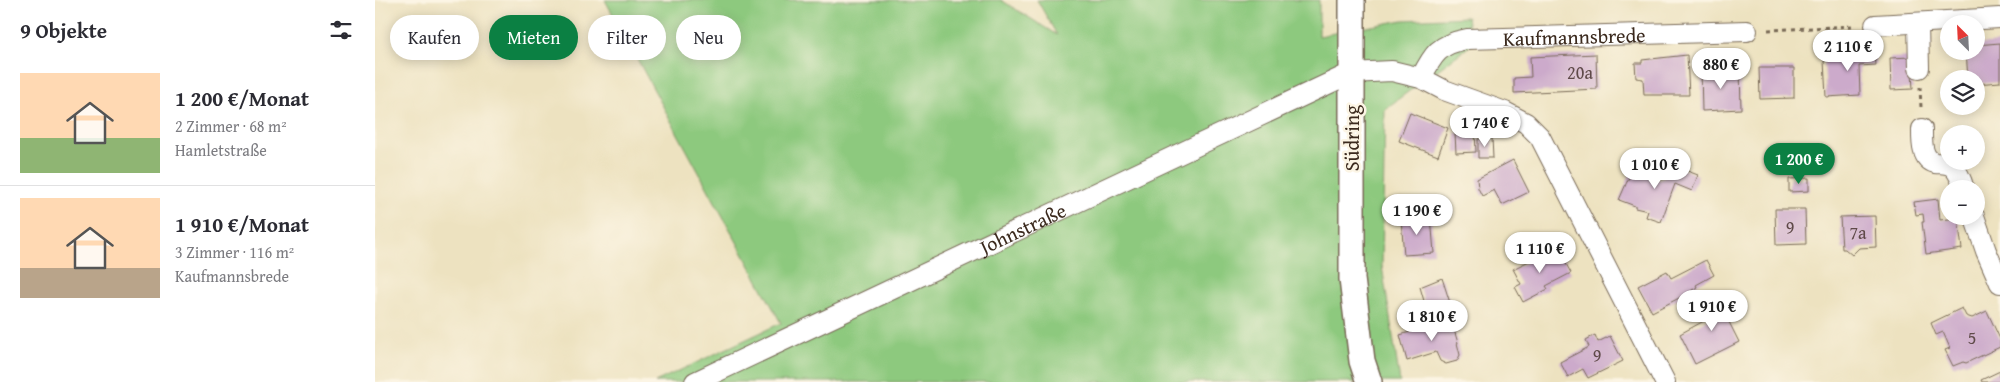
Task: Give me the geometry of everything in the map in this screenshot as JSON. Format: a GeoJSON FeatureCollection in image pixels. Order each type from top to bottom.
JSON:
{"type":"FeatureCollection","features":[{"type":"Feature","properties":{"kind":"street","name":"Südring"},"geometry":{"type":"LineString","coordinates":[[1352,0],[1351,278],[1362,361],[1369,382]]}},
{"type":"Feature","properties":{"kind":"street"},"geometry":{"type":"LineString","coordinates":[[1875,25],[2000,18]]}},
{"type":"Feature","properties":{"kind":"street"},"geometry":{"type":"LineString","coordinates":[[1918,23],[1919,68]]}},
{"type":"Feature","properties":{"kind":"street","name":"Kaufmannsbrede"},"geometry":{"type":"LineString","coordinates":[[1421,78],[1438,49],[1453,41],[1467,39],[1747,31]]}},
{"type":"Feature","properties":{"kind":"street"},"geometry":{"type":"LineString","coordinates":[[1351,73],[1392,71],[1421,78],[1444,90],[1505,112],[1526,123],[1540,136],[1665,382]]}},
{"type":"Feature","properties":{"kind":"street","name":"Johnstraße"},"geometry":{"type":"LineString","coordinates":[[695,382],[1351,73]]}},
{"type":"Feature","properties":{"kind":"street"},"geometry":{"type":"LineString","coordinates":[[1922,129],[1924,152],[1929,160],[1953,166],[1961,180]]}},
{"type":"Feature","properties":{"kind":"street"},"geometry":{"type":"LineString","coordinates":[[1977,225],[1985,252],[2000,282]]}},
{"type":"Feature","properties":{"kind":"path"},"geometry":{"type":"LineString","coordinates":[[1747,31],[1875,25]]}},
{"type":"Feature","properties":{"kind":"path"},"geometry":{"type":"LineString","coordinates":[[1919,68],[1922,129]]}},
{"type":"Feature","properties":{"kind":"green space"},"geometry":{"type":"Polygon","coordinates":[[[605,0],[1001,0],[1057,35],[1037,0],[1319,0],[1319,36],[1403,20],[1467,17],[1471,45],[1385,109],[1382,266],[1400,382],[655,382],[781,323],[638,60],[666,60],[666,15],[613,15],[605,0]]]}},
{"type":"Feature","properties":{"kind":"building"},"geometry":{"type":"Polygon","coordinates":[[[1874,42],[1876,65],[1859,66],[1860,95],[1826,97],[1824,61],[1858,59],[1857,43],[1874,42]]]}},
{"type":"Feature","properties":{"kind":"building"},"geometry":{"type":"Polygon","coordinates":[[[2000,43],[2000,82],[1985,83],[1985,70],[1967,70],[1967,60],[1985,60],[1985,44],[2000,43]]]}},
{"type":"Feature","properties":{"kind":"building"},"geometry":{"type":"Polygon","coordinates":[[[1596,54],[1597,89],[1514,93],[1514,78],[1531,77],[1530,57],[1596,54]]]}},
{"type":"Feature","properties":{"kind":"building"},"geometry":{"type":"Polygon","coordinates":[[[1687,55],[1689,95],[1644,95],[1643,79],[1636,78],[1635,63],[1642,63],[1642,60],[1687,55]]]}},
{"type":"Feature","properties":{"kind":"building"},"geometry":{"type":"Polygon","coordinates":[[[1911,57],[1913,89],[1891,90],[1890,58],[1911,57]]]}},
{"type":"Feature","properties":{"kind":"building"},"geometry":{"type":"Polygon","coordinates":[[[1740,68],[1741,109],[1702,111],[1701,70],[1740,68]]]}},
{"type":"Feature","properties":{"kind":"building"},"geometry":{"type":"Polygon","coordinates":[[[1759,68],[1794,68],[1794,98],[1760,99],[1759,68]]]}},
{"type":"Feature","properties":{"kind":"building"},"geometry":{"type":"Polygon","coordinates":[[[1410,113],[1448,128],[1438,156],[1399,141],[1410,113]]]}},
{"type":"Feature","properties":{"kind":"building"},"geometry":{"type":"Polygon","coordinates":[[[1475,132],[1476,152],[1456,153],[1455,133],[1475,132]]]}},
{"type":"Feature","properties":{"kind":"building"},"geometry":{"type":"Polygon","coordinates":[[[1492,138],[1493,158],[1478,158],[1478,139],[1492,138]]]}},
{"type":"Feature","properties":{"kind":"building"},"geometry":{"type":"Polygon","coordinates":[[[1513,160],[1529,192],[1502,205],[1494,190],[1482,196],[1478,188],[1477,179],[1513,160]]]}},
{"type":"Feature","properties":{"kind":"building"},"geometry":{"type":"Polygon","coordinates":[[[1669,164],[1698,175],[1692,191],[1675,184],[1661,222],[1646,217],[1648,211],[1635,208],[1635,206],[1619,200],[1633,168],[1660,180],[1661,178],[1663,179],[1669,164]]]}},
{"type":"Feature","properties":{"kind":"building"},"geometry":{"type":"Polygon","coordinates":[[[1809,178],[1809,191],[1789,192],[1789,179],[1809,178]]]}},
{"type":"Feature","properties":{"kind":"building"},"geometry":{"type":"Polygon","coordinates":[[[1938,199],[1940,225],[1959,225],[1962,249],[1926,254],[1922,222],[1924,222],[1923,214],[1916,215],[1914,202],[1938,199]]]}},
{"type":"Feature","properties":{"kind":"building"},"geometry":{"type":"Polygon","coordinates":[[[1775,209],[1805,209],[1806,244],[1776,245],[1775,209]]]}},
{"type":"Feature","properties":{"kind":"building"},"geometry":{"type":"Polygon","coordinates":[[[1875,216],[1876,247],[1859,248],[1852,255],[1845,249],[1842,249],[1840,217],[1875,216]]]}},
{"type":"Feature","properties":{"kind":"building"},"geometry":{"type":"Polygon","coordinates":[[[1431,217],[1434,253],[1404,255],[1401,219],[1431,217]]]}},
{"type":"Feature","properties":{"kind":"building"},"geometry":{"type":"Polygon","coordinates":[[[1557,247],[1571,273],[1546,286],[1548,289],[1523,302],[1515,287],[1521,284],[1513,269],[1557,247]]]}},
{"type":"Feature","properties":{"kind":"building"},"geometry":{"type":"Polygon","coordinates":[[[1706,260],[1714,275],[1696,285],[1697,287],[1681,297],[1652,312],[1638,286],[1667,271],[1671,278],[1706,260]]]}},
{"type":"Feature","properties":{"kind":"building"},"geometry":{"type":"Polygon","coordinates":[[[1442,278],[1452,309],[1438,314],[1435,306],[1426,308],[1420,287],[1442,278]]]}},
{"type":"Feature","properties":{"kind":"building"},"geometry":{"type":"Polygon","coordinates":[[[1732,295],[1738,305],[1724,312],[1739,342],[1695,364],[1680,334],[1713,316],[1707,305],[1732,295]]]}},
{"type":"Feature","properties":{"kind":"building"},"geometry":{"type":"Polygon","coordinates":[[[1962,308],[1966,316],[1972,318],[1987,311],[2000,339],[2000,347],[1966,363],[1963,362],[1953,366],[1945,350],[1950,348],[1943,332],[1936,335],[1931,323],[1962,308]]]}},
{"type":"Feature","properties":{"kind":"building"},"geometry":{"type":"Polygon","coordinates":[[[1451,320],[1460,355],[1457,361],[1446,364],[1440,361],[1436,352],[1407,361],[1400,335],[1413,331],[1411,325],[1420,323],[1422,328],[1451,320]]]}},
{"type":"Feature","properties":{"kind":"building"},"geometry":{"type":"Polygon","coordinates":[[[1595,335],[1598,342],[1610,336],[1623,361],[1588,378],[1583,369],[1568,377],[1560,362],[1589,347],[1586,340],[1595,335]]]}},
{"type":"Feature","properties":{"kind":"building"},"geometry":{"type":"Polygon","coordinates":[[[2000,371],[2000,382],[1982,382],[1981,380],[2000,371]]]}}]}
